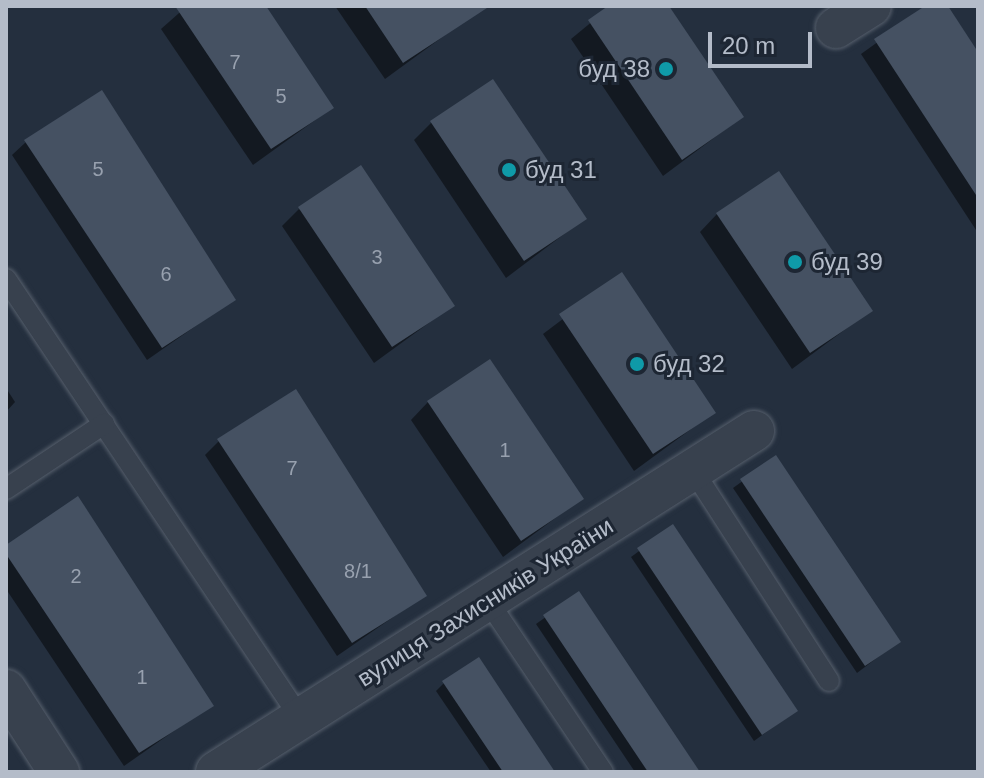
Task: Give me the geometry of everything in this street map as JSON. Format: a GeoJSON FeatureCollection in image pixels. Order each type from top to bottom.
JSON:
{"type":"FeatureCollection","features":[{"type":"Feature","properties":{"kind":"street"},"geometry":{"type":"LineString","coordinates":[[836,28],[871,6]]}},
{"type":"Feature","properties":{"kind":"street","name":"вулиця Захисників України"},"geometry":{"type":"LineString","coordinates":[[218,772],[754,431]]}},
{"type":"Feature","properties":{"kind":"street"},"geometry":{"type":"LineString","coordinates":[[6,690],[59,772]]}},
{"type":"Feature","properties":{"kind":"lane"},"geometry":{"type":"LineString","coordinates":[[6,279],[301,719]]}},
{"type":"Feature","properties":{"kind":"lane"},"geometry":{"type":"LineString","coordinates":[[6,489],[104,424]]}},
{"type":"Feature","properties":{"kind":"lane"},"geometry":{"type":"LineString","coordinates":[[693,470],[829,681]]}},
{"type":"Feature","properties":{"kind":"lane"},"geometry":{"type":"LineString","coordinates":[[488,601],[603,772]]}},
{"type":"Feature","properties":{"kind":"building"},"geometry":{"type":"Polygon","coordinates":[[[175,6],[266,6],[334,108],[271,149],[175,6]]]}},
{"type":"Feature","properties":{"kind":"building"},"geometry":{"type":"Polygon","coordinates":[[[365,6],[490,6],[403,63],[365,6]]]}},
{"type":"Feature","properties":{"kind":"building","name":"буд 38"},"geometry":{"type":"Polygon","coordinates":[[[608,6],[669,6],[744,117],[682,160],[588,20],[608,6]]]}},
{"type":"Feature","properties":{"kind":"building"},"geometry":{"type":"Polygon","coordinates":[[[925,6],[948,6],[978,52],[978,198],[874,39],[925,6]]]}},
{"type":"Feature","properties":{"kind":"building","name":"буд 31"},"geometry":{"type":"Polygon","coordinates":[[[493,79],[587,219],[524,261],[430,121],[493,79]]]}},
{"type":"Feature","properties":{"kind":"building"},"geometry":{"type":"Polygon","coordinates":[[[102,90],[236,300],[162,348],[24,140],[102,90]]]}},
{"type":"Feature","properties":{"kind":"building"},"geometry":{"type":"Polygon","coordinates":[[[361,165],[455,306],[392,347],[298,207],[361,165]]]}},
{"type":"Feature","properties":{"kind":"building","name":"буд 39"},"geometry":{"type":"Polygon","coordinates":[[[779,171],[873,311],[810,353],[716,213],[779,171]]]}},
{"type":"Feature","properties":{"kind":"building","name":"буд 32"},"geometry":{"type":"Polygon","coordinates":[[[622,272],[716,413],[653,454],[559,314],[622,272]]]}},
{"type":"Feature","properties":{"kind":"building"},"geometry":{"type":"Polygon","coordinates":[[[490,359],[584,499],[521,541],[427,401],[490,359]]]}},
{"type":"Feature","properties":{"kind":"building"},"geometry":{"type":"Polygon","coordinates":[[[296,389],[427,596],[352,643],[217,439],[296,389]]]}},
{"type":"Feature","properties":{"kind":"building"},"geometry":{"type":"Polygon","coordinates":[[[776,455],[901,642],[865,666],[740,479],[776,455]]]}},
{"type":"Feature","properties":{"kind":"building"},"geometry":{"type":"Polygon","coordinates":[[[78,496],[214,706],[139,753],[6,554],[6,545],[78,496]]]}},
{"type":"Feature","properties":{"kind":"building"},"geometry":{"type":"Polygon","coordinates":[[[673,524],[798,711],[762,735],[637,548],[673,524]]]}},
{"type":"Feature","properties":{"kind":"building"},"geometry":{"type":"Polygon","coordinates":[[[579,591],[700,772],[648,772],[543,615],[579,591]]]}},
{"type":"Feature","properties":{"kind":"building"},"geometry":{"type":"Polygon","coordinates":[[[479,657],[555,772],[503,772],[442,681],[479,657]]]}},
{"type":"Feature","properties":{"kind":"place","name":"буд 38"},"geometry":{"type":"Point","coordinates":[666,69]}},
{"type":"Feature","properties":{"kind":"place","name":"буд 31"},"geometry":{"type":"Point","coordinates":[509,170]}},
{"type":"Feature","properties":{"kind":"place","name":"буд 39"},"geometry":{"type":"Point","coordinates":[795,262]}},
{"type":"Feature","properties":{"kind":"place","name":"буд 32"},"geometry":{"type":"Point","coordinates":[637,364]}}]}
